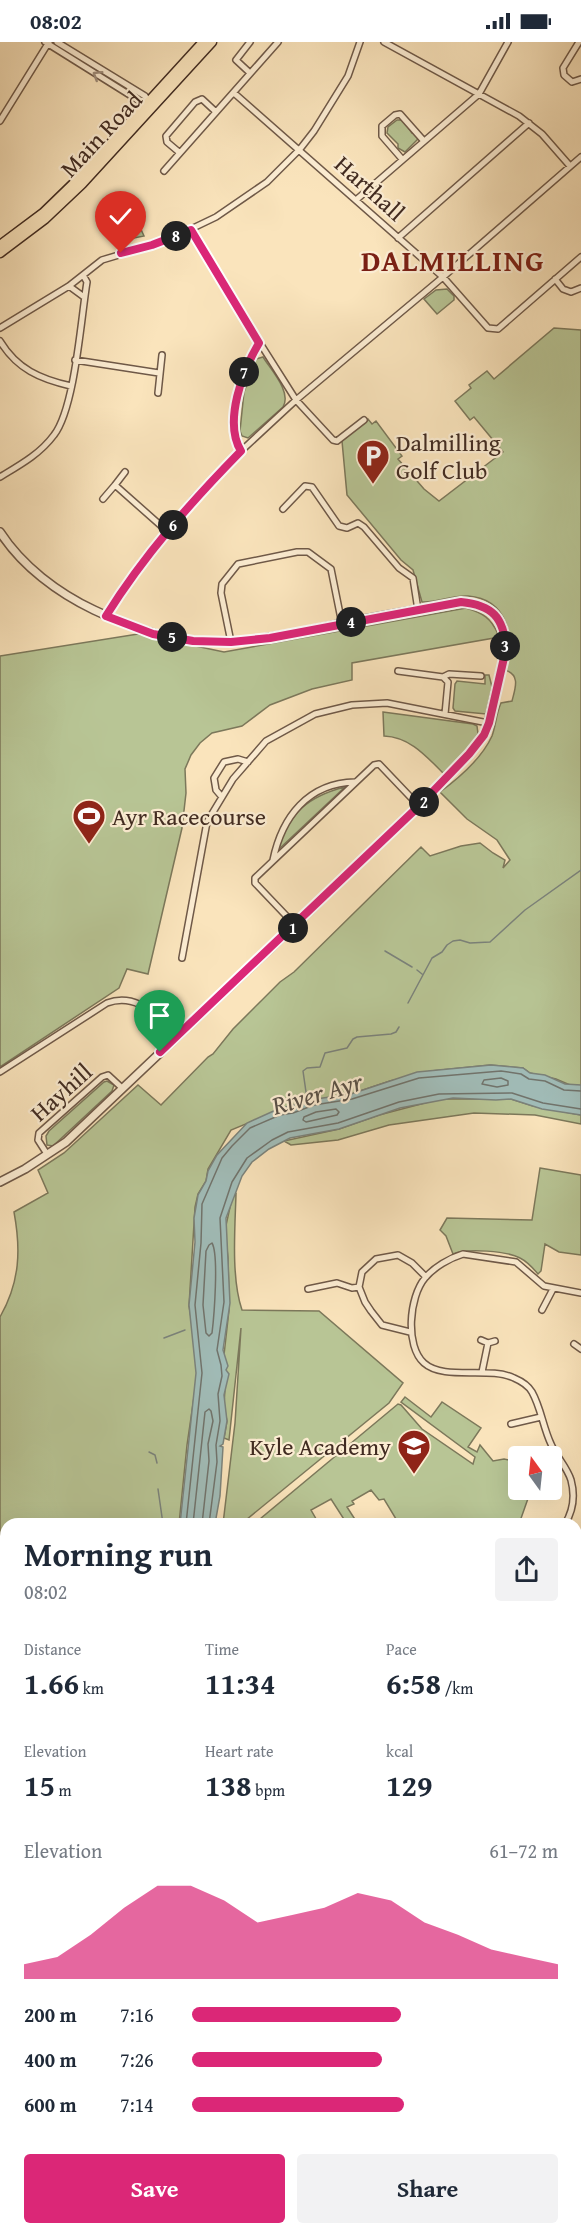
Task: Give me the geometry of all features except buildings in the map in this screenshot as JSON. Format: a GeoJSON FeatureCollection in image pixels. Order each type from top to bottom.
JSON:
{"type":"FeatureCollection","features":[{"type":"Feature","properties":{"kind":"main road","name":"Main Road"},"geometry":{"type":"LineString","coordinates":[[0,253],[6,244],[45,219],[82,184],[203,42]]}},
{"type":"Feature","properties":{"kind":"main road","name":"Main Road"},"geometry":{"type":"LineString","coordinates":[[150,103],[212,42]]}},
{"type":"Feature","properties":{"kind":"street"},"geometry":{"type":"LineString","coordinates":[[57,42],[146,96],[150,103]]}},
{"type":"Feature","properties":{"kind":"street"},"geometry":{"type":"LineString","coordinates":[[250,42],[236,60],[250,73]]}},
{"type":"Feature","properties":{"kind":"street"},"geometry":{"type":"LineString","coordinates":[[164,171],[278,42]]}},
{"type":"Feature","properties":{"kind":"street"},"geometry":{"type":"LineString","coordinates":[[0,327],[69,286],[102,260],[191,230],[216,217],[267,182],[300,150],[327,112],[348,76],[360,42]]}},
{"type":"Feature","properties":{"kind":"street"},"geometry":{"type":"LineString","coordinates":[[384,42],[529,123],[542,134],[570,166]]}},
{"type":"Feature","properties":{"kind":"street"},"geometry":{"type":"LineString","coordinates":[[356,200],[479,94],[508,42]]}},
{"type":"Feature","properties":{"kind":"street"},"geometry":{"type":"LineString","coordinates":[[580,42],[563,68],[564,75],[572,82],[581,80]]}},
{"type":"Feature","properties":{"kind":"street"},"geometry":{"type":"LineString","coordinates":[[0,121],[47,43],[141,102],[150,103]]}},
{"type":"Feature","properties":{"kind":"street","name":"Harthall"},"geometry":{"type":"LineString","coordinates":[[234,93],[443,277],[488,328],[498,329],[581,257]]}},
{"type":"Feature","properties":{"kind":"street"},"geometry":{"type":"LineString","coordinates":[[180,153],[167,142],[166,136],[195,102],[202,99],[216,112]]}},
{"type":"Feature","properties":{"kind":"street"},"geometry":{"type":"LineString","coordinates":[[402,159],[380,131],[394,115],[400,114],[405,117],[423,140]]}},
{"type":"Feature","properties":{"kind":"street"},"geometry":{"type":"LineString","coordinates":[[398,238],[529,123]]}},
{"type":"Feature","properties":{"kind":"street"},"geometry":{"type":"LineString","coordinates":[[106,616],[142,562],[194,498],[241,451],[296,400],[581,157]]}},
{"type":"Feature","properties":{"kind":"street"},"geometry":{"type":"LineString","coordinates":[[191,230],[296,400],[333,440],[337,441],[364,420]]}},
{"type":"Feature","properties":{"kind":"street"},"geometry":{"type":"LineString","coordinates":[[0,477],[33,456],[55,433],[65,412],[87,282],[83,275]]}},
{"type":"Feature","properties":{"kind":"street"},"geometry":{"type":"LineString","coordinates":[[555,279],[563,290],[571,292],[581,288]]}},
{"type":"Feature","properties":{"kind":"street"},"geometry":{"type":"LineString","coordinates":[[69,286],[84,297]]}},
{"type":"Feature","properties":{"kind":"street"},"geometry":{"type":"LineString","coordinates":[[0,342],[19,365],[32,374],[71,386]]}},
{"type":"Feature","properties":{"kind":"street"},"geometry":{"type":"LineString","coordinates":[[241,451],[236,444],[234,431],[237,399],[243,376],[259,343]]}},
{"type":"Feature","properties":{"kind":"street"},"geometry":{"type":"LineString","coordinates":[[158,393],[162,355]]}},
{"type":"Feature","properties":{"kind":"street"},"geometry":{"type":"LineString","coordinates":[[75,360],[159,373]]}},
{"type":"Feature","properties":{"kind":"street"},"geometry":{"type":"LineString","coordinates":[[103,498],[125,472]]}},
{"type":"Feature","properties":{"kind":"street"},"geometry":{"type":"LineString","coordinates":[[115,485],[168,532]]}},
{"type":"Feature","properties":{"kind":"street"},"geometry":{"type":"LineString","coordinates":[[0,532],[45,581],[80,604],[153,634],[193,641],[231,642],[270,638],[418,610],[414,582],[410,575],[399,567],[358,522],[347,528],[339,526],[312,487],[305,486],[283,509]]}},
{"type":"Feature","properties":{"kind":"street"},"geometry":{"type":"LineString","coordinates":[[231,642],[221,592],[222,584],[238,564],[297,552],[308,552],[331,569],[342,624]]}},
{"type":"Feature","properties":{"kind":"street","name":"Hayhill"},"geometry":{"type":"LineString","coordinates":[[0,1182],[66,1142],[419,806],[484,735],[489,723],[506,649],[501,625],[489,610],[477,604],[461,602],[418,610]]}},
{"type":"Feature","properties":{"kind":"street"},"geometry":{"type":"LineString","coordinates":[[398,671],[443,677],[449,674],[481,676]]}},
{"type":"Feature","properties":{"kind":"street"},"geometry":{"type":"LineString","coordinates":[[443,677],[448,682],[445,714]]}},
{"type":"Feature","properties":{"kind":"street"},"geometry":{"type":"LineString","coordinates":[[182,958],[207,822],[233,779],[266,741],[315,714],[352,705],[387,703],[489,723]]}},
{"type":"Feature","properties":{"kind":"street"},"geometry":{"type":"LineString","coordinates":[[222,797],[216,790],[214,778],[224,762],[238,759],[248,762]]}},
{"type":"Feature","properties":{"kind":"street"},"geometry":{"type":"LineString","coordinates":[[295,926],[255,883],[255,878],[374,765],[379,764],[419,806]]}},
{"type":"Feature","properties":{"kind":"street"},"geometry":{"type":"LineString","coordinates":[[273,862],[277,840],[285,823],[297,808],[310,796],[323,789],[346,782],[355,782]]}},
{"type":"Feature","properties":{"kind":"street"},"geometry":{"type":"LineString","coordinates":[[0,1072],[107,1003],[118,999],[138,1002],[179,1034]]}},
{"type":"Feature","properties":{"kind":"street","name":"Hayhill"},"geometry":{"type":"LineString","coordinates":[[47,1154],[38,1140],[39,1133],[102,1077],[108,1075],[122,1088]]}},
{"type":"Feature","properties":{"kind":"street"},"geometry":{"type":"LineString","coordinates":[[567,1518],[573,1503],[571,1478],[550,1442],[532,1393],[526,1385],[507,1376],[482,1372],[444,1371],[429,1366],[419,1357],[412,1343],[410,1332],[416,1292],[426,1276],[455,1256],[463,1254],[516,1262],[544,1286],[581,1293]]}},
{"type":"Feature","properties":{"kind":"street"},"geometry":{"type":"LineString","coordinates":[[410,1332],[382,1325],[365,1302],[360,1287],[362,1272],[376,1259],[398,1255],[412,1263],[426,1276]]}},
{"type":"Feature","properties":{"kind":"street"},"geometry":{"type":"LineString","coordinates":[[308,1288],[337,1283],[352,1288],[360,1287]]}},
{"type":"Feature","properties":{"kind":"street"},"geometry":{"type":"LineString","coordinates":[[315,1287],[318,1295]]}},
{"type":"Feature","properties":{"kind":"street"},"geometry":{"type":"LineString","coordinates":[[542,1310],[553,1289]]}},
{"type":"Feature","properties":{"kind":"street"},"geometry":{"type":"LineString","coordinates":[[481,1340],[492,1342],[482,1372]]}},
{"type":"Feature","properties":{"kind":"street"},"geometry":{"type":"LineString","coordinates":[[573,1344],[581,1349]]}},
{"type":"Feature","properties":{"kind":"street"},"geometry":{"type":"LineString","coordinates":[[511,1424],[541,1417]]}},
{"type":"Feature","properties":{"kind":"street"},"geometry":{"type":"LineString","coordinates":[[572,1488],[581,1487]]}},
{"type":"Feature","properties":{"kind":"green space"},"geometry":{"type":"Polygon","coordinates":[[[397,120],[403,120],[412,133],[419,138],[405,152],[398,148],[398,144],[387,133],[388,127],[397,120]]]}},
{"type":"Feature","properties":{"kind":"green space"},"geometry":{"type":"Polygon","coordinates":[[[133,212],[144,236],[129,239],[117,229],[133,212]]]}},
{"type":"Feature","properties":{"kind":"green space"},"geometry":{"type":"Polygon","coordinates":[[[447,289],[454,296],[454,300],[437,314],[424,299],[436,290],[447,289]]]}},
{"type":"Feature","properties":{"kind":"green space"},"geometry":{"type":"Polygon","coordinates":[[[554,328],[581,330],[581,1086],[530,1073],[523,1068],[490,1065],[431,1071],[351,1094],[309,1101],[307,1099],[231,1130],[208,1169],[206,1181],[198,1194],[195,1207],[189,1306],[199,1363],[180,1518],[0,1518],[0,1317],[12,1291],[17,1266],[18,1240],[14,1212],[48,1193],[38,1170],[64,1153],[138,1085],[161,1105],[213,1054],[233,1029],[280,982],[294,972],[421,847],[430,856],[461,846],[480,843],[505,860],[503,868],[510,860],[497,840],[467,819],[440,792],[476,760],[492,736],[501,703],[512,701],[516,683],[513,675],[505,670],[509,646],[506,623],[492,604],[482,599],[462,596],[422,602],[413,570],[401,560],[347,495],[342,441],[368,419],[372,424],[376,421],[402,456],[398,459],[424,489],[439,501],[503,452],[474,417],[470,420],[455,401],[471,388],[469,385],[487,371],[494,379],[554,328]]]}},
{"type":"Feature","properties":{"kind":"green space"},"geometry":{"type":"Polygon","coordinates":[[[263,357],[283,388],[285,401],[283,407],[248,438],[242,436],[240,431],[244,392],[256,359],[263,357]]]}},
{"type":"Feature","properties":{"kind":"green space","name":"Ayr Racecourse"},"geometry":{"type":"Polygon","coordinates":[[[466,608],[486,617],[498,634],[494,638],[352,663],[352,680],[312,689],[270,705],[242,726],[212,733],[200,743],[185,769],[186,793],[182,828],[148,974],[127,969],[119,988],[0,1067],[0,656],[138,634],[224,652],[466,608]]]}},
{"type":"Feature","properties":{"kind":"green space"},"geometry":{"type":"Polygon","coordinates":[[[485,675],[489,675],[492,687],[486,714],[455,711],[453,708],[457,681],[485,684],[485,675]]]}},
{"type":"Feature","properties":{"kind":"green space"},"geometry":{"type":"Polygon","coordinates":[[[383,712],[473,724],[477,726],[478,734],[461,758],[443,773],[410,744],[384,736],[383,712]]]}},
{"type":"Feature","properties":{"kind":"green space"},"geometry":{"type":"Polygon","coordinates":[[[345,787],[278,850],[288,826],[302,808],[321,795],[345,787]]]}},
{"type":"Feature","properties":{"kind":"green space"},"geometry":{"type":"Polygon","coordinates":[[[107,1081],[114,1085],[112,1091],[53,1146],[47,1145],[46,1136],[49,1131],[107,1081]]]}},
{"type":"Feature","properties":{"kind":"green space"},"geometry":{"type":"Polygon","coordinates":[[[440,1099],[511,1099],[533,1106],[581,1115],[581,1124],[535,1115],[474,1113],[389,1125],[338,1140],[291,1145],[284,1141],[339,1129],[379,1115],[440,1099]]]}},
{"type":"Feature","properties":{"kind":"green space"},"geometry":{"type":"Polygon","coordinates":[[[540,1168],[581,1175],[581,1255],[559,1252],[545,1244],[541,1271],[538,1274],[523,1260],[506,1254],[477,1251],[453,1254],[446,1236],[440,1230],[447,1218],[532,1220],[540,1168]]]}},
{"type":"Feature","properties":{"kind":"green space"},"geometry":{"type":"Polygon","coordinates":[[[236,1194],[235,1268],[242,1310],[319,1311],[403,1383],[389,1403],[248,1518],[224,1518],[235,1423],[241,1328],[229,1440],[224,1438],[227,1421],[224,1406],[226,1370],[224,1355],[229,1310],[225,1230],[232,1198],[236,1194]]]}},
{"type":"Feature","properties":{"kind":"green space","name":"Kyle Academy"},"geometry":{"type":"Polygon","coordinates":[[[405,1397],[431,1417],[442,1402],[481,1428],[468,1447],[477,1452],[480,1445],[493,1461],[508,1460],[508,1500],[527,1500],[521,1518],[395,1518],[384,1499],[379,1500],[371,1490],[352,1501],[354,1504],[347,1507],[354,1518],[343,1518],[331,1499],[311,1510],[316,1518],[261,1518],[398,1404],[422,1429],[473,1464],[475,1457],[401,1402],[405,1397]]]}},
{"type":"Feature","properties":{"kind":"water"},"geometry":{"type":"Polygon","coordinates":[[[491,1065],[523,1068],[530,1073],[545,1075],[565,1084],[581,1085],[581,1115],[542,1109],[511,1099],[453,1098],[400,1108],[339,1129],[290,1138],[269,1149],[252,1162],[242,1176],[226,1218],[230,1303],[223,1350],[228,1366],[226,1370],[229,1374],[224,1395],[227,1421],[223,1444],[220,1446],[223,1447],[216,1518],[181,1518],[196,1373],[189,1305],[195,1242],[194,1218],[198,1195],[206,1181],[208,1171],[217,1155],[247,1123],[307,1099],[351,1094],[417,1072],[491,1065]]]}},
{"type":"Feature","properties":{"kind":"waterway"},"geometry":{"type":"LineString","coordinates":[[408,1003],[432,958],[442,952],[447,945],[460,940],[470,943],[490,942],[525,910],[581,870]]}},
{"type":"Feature","properties":{"kind":"waterway"},"geometry":{"type":"LineString","coordinates":[[385,951],[412,967]]}},
{"type":"Feature","properties":{"kind":"waterway"},"geometry":{"type":"LineString","coordinates":[[417,970],[422,974]]}},
{"type":"Feature","properties":{"kind":"waterway","name":"River Ayr"},"geometry":{"type":"LineString","coordinates":[[307,1099],[303,1071],[307,1068],[320,1067],[325,1053],[347,1048],[357,1037],[391,1034],[399,1027]]}},
{"type":"Feature","properties":{"kind":"waterway"},"geometry":{"type":"LineString","coordinates":[[164,1338],[185,1330]]}},
{"type":"Feature","properties":{"kind":"waterway"},"geometry":{"type":"LineString","coordinates":[[149,1452],[155,1455],[157,1463]]}},
{"type":"Feature","properties":{"kind":"waterway"},"geometry":{"type":"LineString","coordinates":[[158,1489],[162,1518]]}},
{"type":"Feature","properties":{"kind":"place","name":"Dalmilling Golf Club"},"geometry":{"type":"Point","coordinates":[373,485]}},
{"type":"Feature","properties":{"kind":"place","name":"Ayr Racecourse"},"geometry":{"type":"Point","coordinates":[89,845]}},
{"type":"Feature","properties":{"kind":"place","name":"Kyle Academy"},"geometry":{"type":"Point","coordinates":[414,1475]}},
{"type":"Feature","properties":{"kind":"district","name":"DALMILLING"},"geometry":{"type":"Point","coordinates":[453,260]}},
{"type":"Feature","properties":{"kind":"route"},"geometry":{"type":"LineString","coordinates":[[121,253],[152,245],[191,230],[259,343],[243,376],[237,399],[234,431],[236,444],[241,451],[194,498],[142,562],[106,616],[153,634],[193,641],[231,642],[270,638],[461,602],[477,604],[497,617],[505,638],[506,649],[489,723],[484,735],[469,754],[419,806],[295,926],[160,1052]]}}]}
